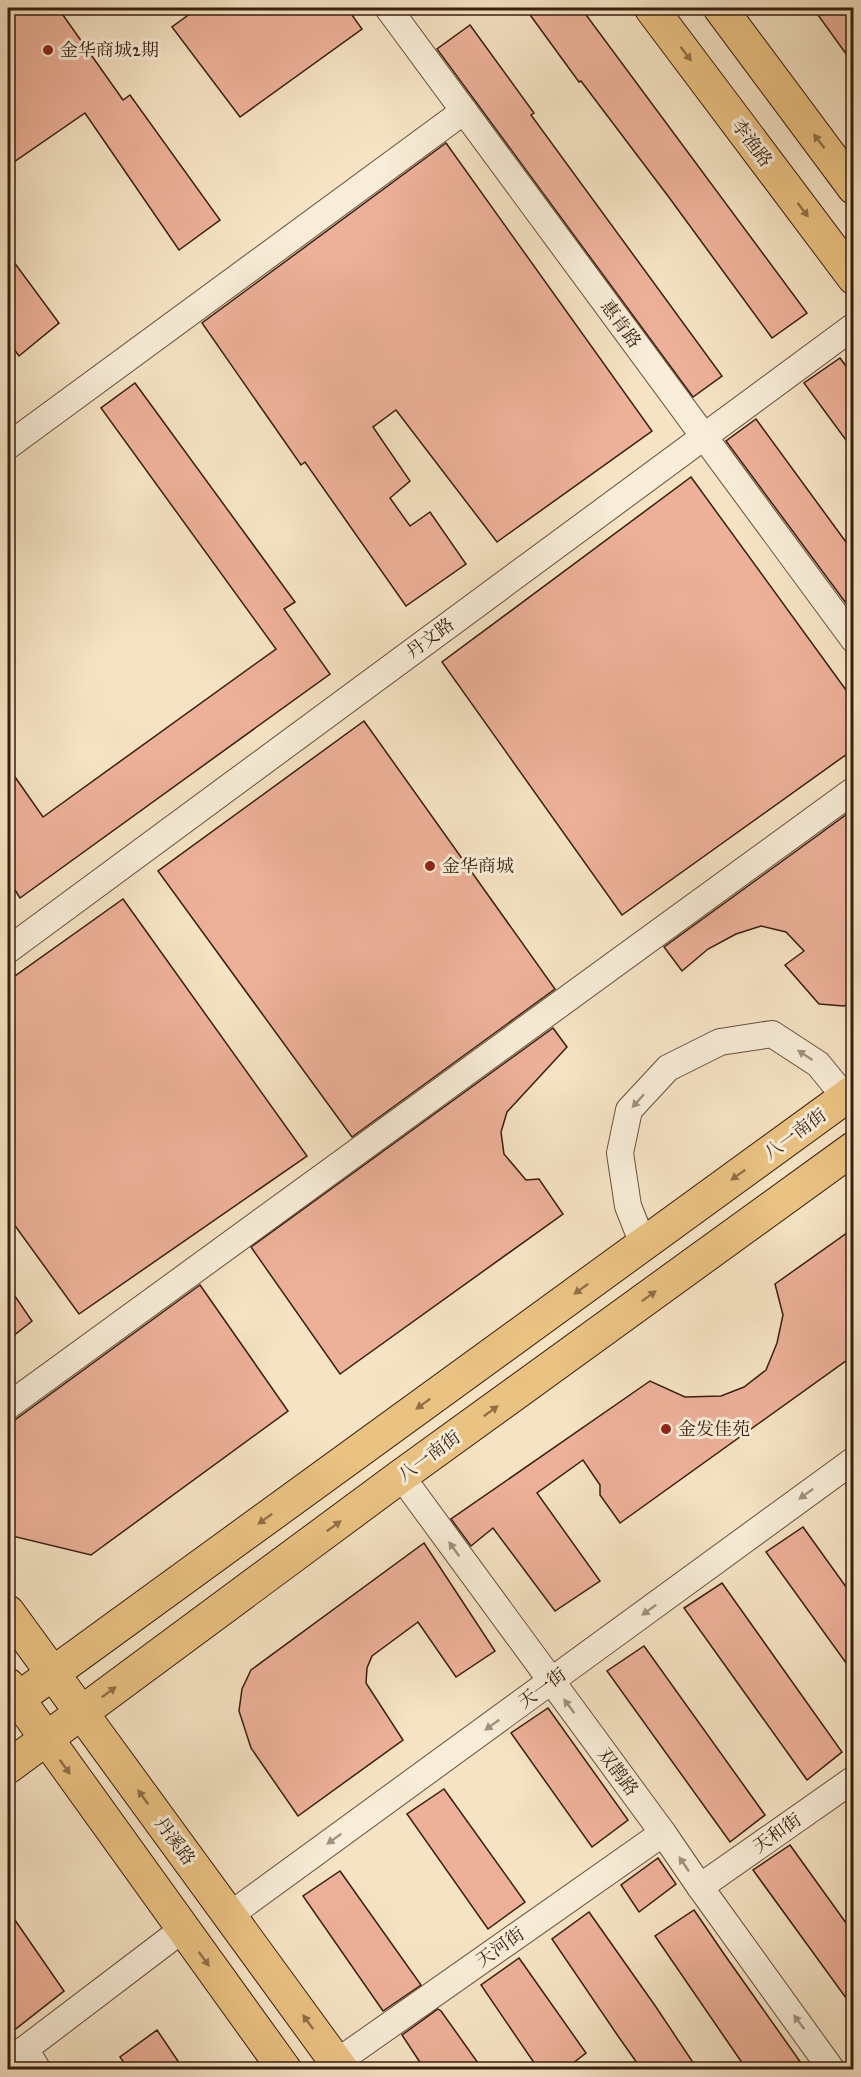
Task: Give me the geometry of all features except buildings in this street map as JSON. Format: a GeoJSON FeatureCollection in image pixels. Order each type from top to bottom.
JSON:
{"type":"FeatureCollection","features":[{"type":"Feature","properties":{"kind":"main road","name":"李渔路"},"geometry":{"type":"LineString","coordinates":[[651,8],[854,278]]}},
{"type":"Feature","properties":{"kind":"main road"},"geometry":{"type":"LineString","coordinates":[[720,8],[854,188]]}},
{"type":"Feature","properties":{"kind":"main road","name":"八一南街"},"geometry":{"type":"LineString","coordinates":[[11,1696],[52,1673],[849,1094]]}},
{"type":"Feature","properties":{"kind":"main road","name":"八一南街"},"geometry":{"type":"LineString","coordinates":[[8,1767],[401,1476],[854,1148]]}},
{"type":"Feature","properties":{"kind":"main road","name":"丹溪路"},"geometry":{"type":"LineString","coordinates":[[8,1612],[340,2066]]}},
{"type":"Feature","properties":{"kind":"main road"},"geometry":{"type":"LineString","coordinates":[[11,1696],[45,1739],[285,2070]]}},
{"type":"Feature","properties":{"kind":"street","name":"惠肯路"},"geometry":{"type":"LineString","coordinates":[[388,8],[854,640]]}},
{"type":"Feature","properties":{"kind":"street"},"geometry":{"type":"LineString","coordinates":[[8,446],[464,111]]}},
{"type":"Feature","properties":{"kind":"street","name":"丹文路"},"geometry":{"type":"LineString","coordinates":[[8,950],[854,326]]}},
{"type":"Feature","properties":{"kind":"street"},"geometry":{"type":"LineString","coordinates":[[8,1406],[854,790]]}},
{"type":"Feature","properties":{"kind":"street"},"geometry":{"type":"LineString","coordinates":[[643,1244],[628,1206],[620,1154],[629,1110],[668,1068],[720,1042],[772,1034],[818,1064],[849,1094]]}},
{"type":"Feature","properties":{"kind":"street","name":"天一街"},"geometry":{"type":"LineString","coordinates":[[230,1915],[854,1460]]}},
{"type":"Feature","properties":{"kind":"street","name":"双鹊路"},"geometry":{"type":"LineString","coordinates":[[401,1476],[663,1833],[832,2070]]}},
{"type":"Feature","properties":{"kind":"street","name":"天和街"},"geometry":{"type":"LineString","coordinates":[[700,1887],[854,1779]]}},
{"type":"Feature","properties":{"kind":"street","name":"天河街"},"geometry":{"type":"LineString","coordinates":[[340,2066],[663,1833]]}},
{"type":"Feature","properties":{"kind":"street"},"geometry":{"type":"LineString","coordinates":[[23,2060],[183,1929]]}},
{"type":"Feature","properties":{"kind":"place","name":"金华商城2期"},"geometry":{"type":"Point","coordinates":[48,50]}},
{"type":"Feature","properties":{"kind":"place","name":"金华商城"},"geometry":{"type":"Point","coordinates":[430,866]}},
{"type":"Feature","properties":{"kind":"place","name":"金发佳苑"},"geometry":{"type":"Point","coordinates":[666,1429]}}]}
